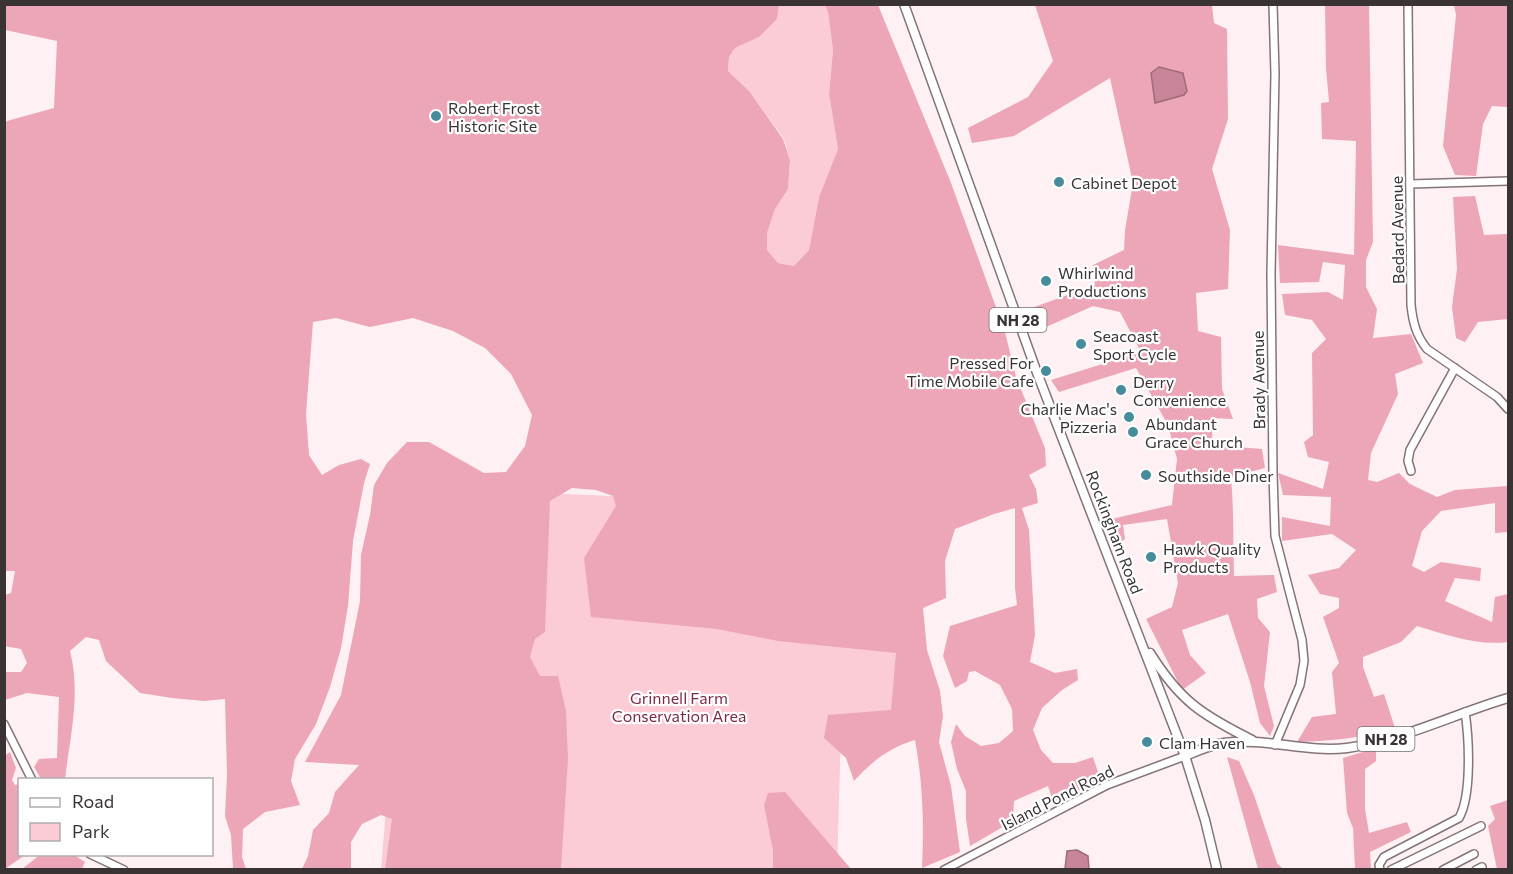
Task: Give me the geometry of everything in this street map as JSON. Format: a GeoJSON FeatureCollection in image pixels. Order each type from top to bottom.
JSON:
{"type":"FeatureCollection","features":[{"type":"Feature","properties":{"kind":"main road","name":"Rockingham Road"},"geometry":{"type":"LineString","coordinates":[[903,4],[1036,370],[1185,756],[1205,820],[1217,870]]}},
{"type":"Feature","properties":{"kind":"main road","name":"NH 28"},"geometry":{"type":"LineString","coordinates":[[1139,634],[1166,677],[1187,701],[1218,723],[1258,743]]}},
{"type":"Feature","properties":{"kind":"main road","name":"NH 28"},"geometry":{"type":"LineString","coordinates":[[1185,756],[1222,743],[1258,743],[1323,749],[1357,746],[1399,735],[1509,698]]}},
{"type":"Feature","properties":{"kind":"street","name":"Brady Avenue"},"geometry":{"type":"LineString","coordinates":[[1273,4],[1275,74],[1271,273],[1275,536],[1304,654],[1300,686],[1275,745]]}},
{"type":"Feature","properties":{"kind":"street","name":"Bedard Avenue"},"geometry":{"type":"LineString","coordinates":[[1408,4],[1414,327],[1419,339],[1427,348],[1497,397],[1509,409]]}},
{"type":"Feature","properties":{"kind":"street"},"geometry":{"type":"LineString","coordinates":[[1410,184],[1509,181]]}},
{"type":"Feature","properties":{"kind":"street"},"geometry":{"type":"LineString","coordinates":[[1411,471],[1408,461],[1410,450],[1455,368]]}},
{"type":"Feature","properties":{"kind":"street"},"geometry":{"type":"LineString","coordinates":[[1380,870],[1379,865],[1384,857],[1459,818],[1464,808],[1468,756],[1465,712]]}},
{"type":"Feature","properties":{"kind":"street"},"geometry":{"type":"LineString","coordinates":[[4,724],[31,778]]}},
{"type":"Feature","properties":{"kind":"street","name":"Island Pond Road"},"geometry":{"type":"LineString","coordinates":[[944,870],[1110,784],[1185,756]]}},
{"type":"Feature","properties":{"kind":"street"},"geometry":{"type":"LineString","coordinates":[[1391,870],[1481,826]]}},
{"type":"Feature","properties":{"kind":"street"},"geometry":{"type":"LineString","coordinates":[[1443,870],[1474,854]]}},
{"type":"Feature","properties":{"kind":"street"},"geometry":{"type":"LineString","coordinates":[[92,856],[124,870]]}},
{"type":"Feature","properties":{"kind":"green space"},"geometry":{"type":"Polygon","coordinates":[[[779,5],[825,5],[833,50],[829,94],[838,149],[819,197],[809,250],[795,266],[778,263],[767,250],[767,233],[775,209],[788,189],[790,160],[784,139],[750,92],[728,71],[729,57],[735,48],[759,37],[777,19],[779,5]]]}},
{"type":"Feature","properties":{"kind":"green space","name":"Grinnell Farm Conservation Area"},"geometry":{"type":"Polygon","coordinates":[[[543,493],[909,509],[910,648],[940,711],[841,730],[837,869],[381,870],[402,615],[543,493]]]}},
{"type":"Feature","properties":{"kind":"shaded area"},"geometry":{"type":"Polygon","coordinates":[[[5,4],[779,5],[777,19],[759,37],[735,48],[729,57],[728,71],[750,92],[783,139],[790,160],[788,189],[775,209],[767,233],[767,250],[778,263],[794,266],[809,250],[819,197],[838,149],[829,94],[833,50],[825,5],[878,5],[951,183],[1005,332],[1016,377],[1045,448],[1046,466],[1029,475],[1036,489],[1038,503],[1022,508],[1029,530],[1035,635],[1030,662],[1055,673],[1077,669],[1078,680],[1062,690],[1042,708],[1033,730],[1041,750],[1053,763],[1075,763],[1093,757],[1101,781],[1053,802],[1048,786],[1014,801],[1013,821],[970,846],[966,819],[966,791],[957,769],[951,742],[956,724],[965,736],[981,746],[999,743],[1013,731],[1012,709],[1000,685],[975,671],[969,672],[967,681],[955,688],[943,656],[950,626],[1017,605],[1015,508],[955,529],[945,561],[946,598],[923,608],[927,650],[940,691],[943,716],[939,742],[951,786],[960,852],[922,868],[922,804],[915,740],[882,756],[854,781],[846,758],[824,738],[828,715],[891,710],[896,653],[778,641],[717,629],[591,617],[584,558],[616,506],[613,496],[596,490],[572,488],[550,501],[545,632],[535,639],[530,657],[540,676],[558,676],[566,711],[568,759],[561,869],[385,869],[392,819],[381,815],[362,824],[351,842],[351,869],[302,869],[308,856],[313,830],[329,813],[335,792],[359,765],[305,762],[341,695],[360,601],[361,555],[374,485],[387,463],[407,442],[429,442],[484,473],[506,472],[525,446],[532,415],[511,374],[485,348],[453,331],[413,318],[370,327],[336,318],[313,322],[306,414],[309,455],[322,475],[339,465],[361,459],[370,464],[353,541],[348,606],[341,648],[316,724],[295,759],[291,781],[300,805],[265,812],[243,829],[242,857],[246,869],[233,869],[231,835],[225,816],[227,775],[225,699],[204,701],[140,693],[106,661],[99,640],[86,637],[70,651],[75,699],[65,778],[40,778],[34,767],[39,759],[57,758],[59,697],[27,693],[5,700],[5,672],[21,672],[27,663],[21,649],[4,646],[5,595],[11,593],[15,571],[4,571],[4,125],[7,121],[54,108],[57,41],[5,30],[5,4]]]}},
{"type":"Feature","properties":{"kind":"shaded area"},"geometry":{"type":"Polygon","coordinates":[[[1035,5],[1212,5],[1214,23],[1227,29],[1228,119],[1212,169],[1230,230],[1228,289],[1196,293],[1198,331],[1221,337],[1222,389],[1233,419],[1211,418],[1213,445],[1262,449],[1265,468],[1231,477],[1234,576],[1274,575],[1277,592],[1257,599],[1258,618],[1270,632],[1264,686],[1274,726],[1270,736],[1260,723],[1250,682],[1228,614],[1182,630],[1190,655],[1206,673],[1182,690],[1146,619],[1172,607],[1178,583],[1167,519],[1123,525],[1125,539],[1117,545],[1107,520],[1172,505],[1177,459],[1168,425],[1136,368],[1059,392],[1051,380],[1141,352],[1120,312],[1093,306],[1035,332],[1026,310],[1095,285],[1093,265],[1124,250],[1133,183],[1110,78],[1014,136],[972,143],[968,128],[1028,97],[1053,61],[1035,5]]]}},
{"type":"Feature","properties":{"kind":"shaded area"},"geometry":{"type":"Polygon","coordinates":[[[1325,5],[1369,5],[1373,242],[1366,260],[1366,287],[1377,309],[1373,338],[1411,334],[1423,363],[1395,374],[1398,394],[1371,453],[1368,480],[1377,482],[1399,473],[1410,484],[1437,497],[1455,490],[1507,486],[1508,532],[1495,533],[1495,503],[1441,511],[1422,531],[1412,566],[1424,572],[1441,562],[1481,568],[1480,581],[1455,578],[1445,601],[1492,622],[1495,597],[1508,594],[1508,642],[1473,641],[1417,626],[1401,642],[1363,657],[1363,667],[1374,697],[1384,694],[1395,728],[1346,738],[1297,742],[1312,717],[1336,714],[1332,672],[1339,663],[1323,617],[1339,608],[1339,598],[1320,594],[1308,575],[1339,568],[1356,550],[1332,534],[1282,541],[1282,517],[1330,526],[1331,497],[1283,495],[1278,473],[1323,489],[1329,462],[1308,457],[1304,442],[1313,435],[1312,353],[1326,339],[1312,320],[1285,315],[1282,294],[1328,292],[1343,300],[1345,265],[1323,262],[1319,282],[1280,283],[1278,245],[1354,255],[1356,141],[1322,139],[1321,103],[1329,102],[1325,5]]]}},
{"type":"Feature","properties":{"kind":"shaded area"},"geometry":{"type":"Polygon","coordinates":[[[1454,5],[1508,5],[1508,107],[1492,106],[1483,124],[1476,176],[1455,175],[1443,146],[1456,15],[1454,5]]]}},
{"type":"Feature","properties":{"kind":"shaded area"},"geometry":{"type":"Polygon","coordinates":[[[1159,67],[1183,73],[1187,91],[1184,95],[1155,103],[1151,73],[1159,67]]]}},
{"type":"Feature","properties":{"kind":"shaded area"},"geometry":{"type":"Polygon","coordinates":[[[1475,196],[1484,235],[1508,234],[1508,319],[1478,322],[1465,342],[1456,338],[1452,307],[1457,269],[1453,197],[1475,196]]]}},
{"type":"Feature","properties":{"kind":"shaded area"},"geometry":{"type":"Polygon","coordinates":[[[1376,748],[1376,761],[1365,769],[1365,809],[1369,833],[1407,822],[1411,832],[1370,852],[1371,869],[1355,869],[1353,828],[1347,813],[1343,758],[1376,748]]]}},
{"type":"Feature","properties":{"kind":"shaded area"},"geometry":{"type":"Polygon","coordinates":[[[10,752],[16,768],[12,780],[15,785],[18,784],[18,856],[24,856],[5,869],[4,756],[10,752]]]}},
{"type":"Feature","properties":{"kind":"shaded area"},"geometry":{"type":"Polygon","coordinates":[[[1227,757],[1239,761],[1254,795],[1277,863],[1283,869],[1258,869],[1227,757]]]}},
{"type":"Feature","properties":{"kind":"shaded area"},"geometry":{"type":"Polygon","coordinates":[[[785,792],[851,869],[773,869],[773,850],[764,805],[768,793],[785,792]]]}},
{"type":"Feature","properties":{"kind":"shaded area"},"geometry":{"type":"Polygon","coordinates":[[[1508,800],[1508,869],[1497,869],[1488,826],[1495,819],[1490,806],[1508,800]]]}},
{"type":"Feature","properties":{"kind":"shaded area"},"geometry":{"type":"Polygon","coordinates":[[[1077,850],[1088,856],[1089,869],[1065,869],[1067,851],[1077,850]]]}},
{"type":"Feature","properties":{"kind":"shaded area"},"geometry":{"type":"Polygon","coordinates":[[[38,856],[76,856],[85,862],[82,869],[22,869],[38,856]]]}},
{"type":"Feature","properties":{"kind":"place","name":"Robert Frost Historic Site"},"geometry":{"type":"Point","coordinates":[436,116]}},
{"type":"Feature","properties":{"kind":"place","name":"Cabinet Depot"},"geometry":{"type":"Point","coordinates":[1059,182]}},
{"type":"Feature","properties":{"kind":"place","name":"Whirlwind Productions"},"geometry":{"type":"Point","coordinates":[1046,281]}},
{"type":"Feature","properties":{"kind":"place","name":"Seacoast Sport Cycle"},"geometry":{"type":"Point","coordinates":[1081,344]}},
{"type":"Feature","properties":{"kind":"place","name":"Pressed For Time Mobile Cafe"},"geometry":{"type":"Point","coordinates":[1046,371]}},
{"type":"Feature","properties":{"kind":"place","name":"Derry Convenience"},"geometry":{"type":"Point","coordinates":[1121,390]}},
{"type":"Feature","properties":{"kind":"place","name":"Charlie Mac's Pizzeria"},"geometry":{"type":"Point","coordinates":[1129,417]}},
{"type":"Feature","properties":{"kind":"place","name":"Abundant Grace Church"},"geometry":{"type":"Point","coordinates":[1133,432]}},
{"type":"Feature","properties":{"kind":"place","name":"Southside Diner"},"geometry":{"type":"Point","coordinates":[1146,475]}},
{"type":"Feature","properties":{"kind":"place","name":"Hawk Quality Products"},"geometry":{"type":"Point","coordinates":[1151,557]}},
{"type":"Feature","properties":{"kind":"place","name":"Clam Haven"},"geometry":{"type":"Point","coordinates":[1147,742]}}]}
